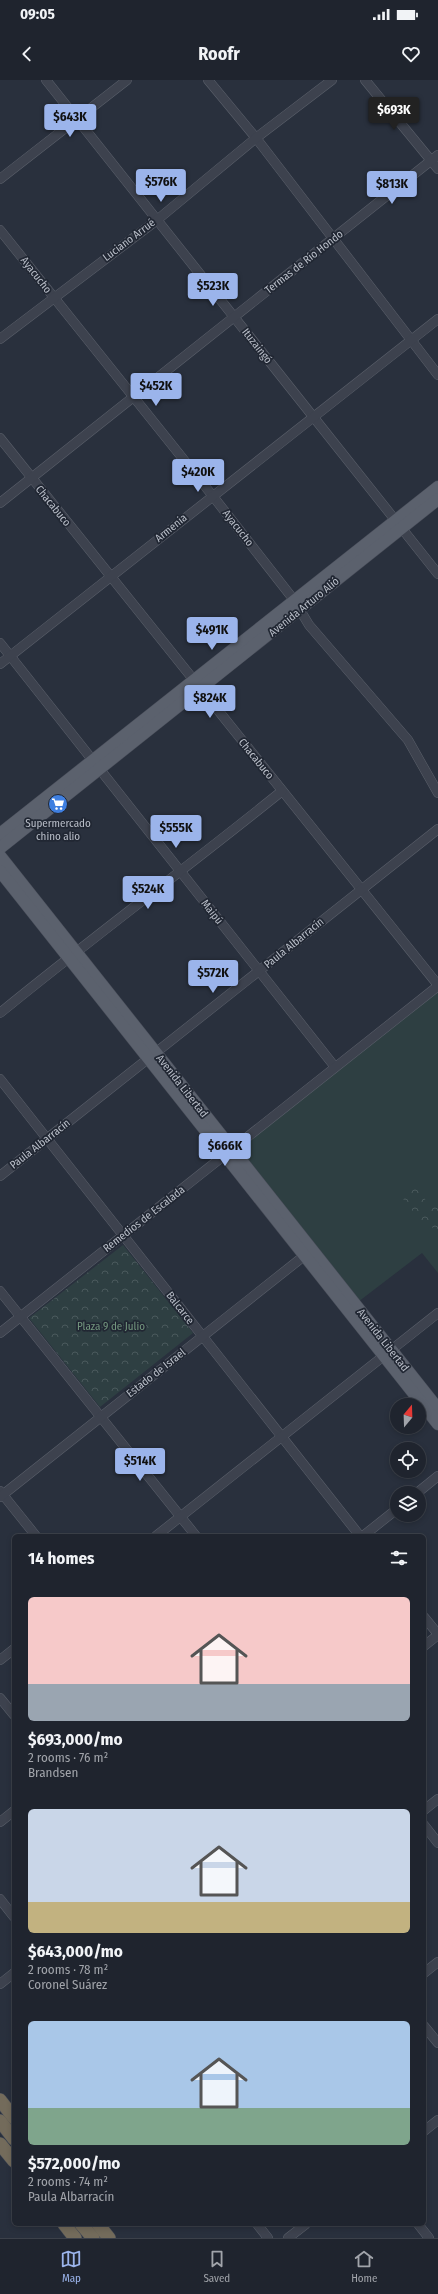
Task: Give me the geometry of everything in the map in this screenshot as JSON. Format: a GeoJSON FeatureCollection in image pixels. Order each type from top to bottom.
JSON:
{"type":"FeatureCollection","features":[{"type":"Feature","properties":{"kind":"highway"},"geometry":{"type":"LineString","coordinates":[[0,2100],[12,2115]]}},
{"type":"Feature","properties":{"kind":"highway"},"geometry":{"type":"LineString","coordinates":[[0,2121],[12,2136]]}},
{"type":"Feature","properties":{"kind":"highway"},"geometry":{"type":"LineString","coordinates":[[0,2145],[12,2159]]}},
{"type":"Feature","properties":{"kind":"highway"},"geometry":{"type":"LineString","coordinates":[[66,2226],[75,2238]]}},
{"type":"Feature","properties":{"kind":"highway"},"geometry":{"type":"LineString","coordinates":[[84,2226],[93,2238]]}},
{"type":"Feature","properties":{"kind":"highway"},"geometry":{"type":"LineString","coordinates":[[102,2226],[109,2238]]}},
{"type":"Feature","properties":{"kind":"main road","name":"Avenida Arturo Alió"},"geometry":{"type":"LineString","coordinates":[[0,848],[96,765],[399,524],[438,487]]}},
{"type":"Feature","properties":{"kind":"main road","name":"Avenida Arturo Alió"},"geometry":{"type":"LineString","coordinates":[[399,524],[438,499]]}},
{"type":"Feature","properties":{"kind":"main road","name":"Avenida Arturo Alió"},"geometry":{"type":"LineString","coordinates":[[0,834],[96,765]]}},
{"type":"Feature","properties":{"kind":"main road","name":"Avenida Libertad"},"geometry":{"type":"LineString","coordinates":[[0,856],[72,954],[388,1353],[438,1424]]}},
{"type":"Feature","properties":{"kind":"main road","name":"Avenida Libertad"},"geometry":{"type":"LineString","coordinates":[[0,871],[72,954]]}},
{"type":"Feature","properties":{"kind":"main road","name":"Avenida Libertad"},"geometry":{"type":"LineString","coordinates":[[388,1353],[438,1409]]}},
{"type":"Feature","properties":{"kind":"street","name":"Ituzaingó"},"geometry":{"type":"LineString","coordinates":[[46,80],[438,574]]}},
{"type":"Feature","properties":{"kind":"street"},"geometry":{"type":"LineString","coordinates":[[0,179],[128,80]]}},
{"type":"Feature","properties":{"kind":"street"},"geometry":{"type":"LineString","coordinates":[[208,80],[256,138],[332,240],[438,375]]}},
{"type":"Feature","properties":{"kind":"street","name":"Luciano Arrué"},"geometry":{"type":"LineString","coordinates":[[0,339],[157,220],[256,138],[332,80]]}},
{"type":"Feature","properties":{"kind":"street"},"geometry":{"type":"LineString","coordinates":[[366,80],[435,158],[438,169]]}},
{"type":"Feature","properties":{"kind":"street","name":"Termas de Río Hondo"},"geometry":{"type":"LineString","coordinates":[[0,503],[435,158]]}},
{"type":"Feature","properties":{"kind":"street","name":"Ayacucho"},"geometry":{"type":"LineString","coordinates":[[0,230],[212,495],[297,605],[309,625],[336,659],[408,740],[438,793]]}},
{"type":"Feature","properties":{"kind":"street","name":"Armenia"},"geometry":{"type":"LineString","coordinates":[[0,664],[212,495],[438,319]]}},
{"type":"Feature","properties":{"kind":"street","name":"Chacabuco"},"geometry":{"type":"LineString","coordinates":[[0,438],[31,479],[362,889],[438,986]]}},
{"type":"Feature","properties":{"kind":"street","name":"Maipú"},"geometry":{"type":"LineString","coordinates":[[0,643],[335,1067]]}},
{"type":"Feature","properties":{"kind":"street"},"geometry":{"type":"LineString","coordinates":[[0,1014],[72,954],[181,872],[282,791]]}},
{"type":"Feature","properties":{"kind":"street","name":"Paula Albarracín"},"geometry":{"type":"LineString","coordinates":[[0,1176],[438,828]]}},
{"type":"Feature","properties":{"kind":"street","name":"Remedios de Escalada"},"geometry":{"type":"LineString","coordinates":[[0,1332],[438,986]]}},
{"type":"Feature","properties":{"kind":"street","name":"Balcarce"},"geometry":{"type":"LineString","coordinates":[[0,1079],[202,1336],[360,1534]]}},
{"type":"Feature","properties":{"kind":"street","name":"Estado de Israel"},"geometry":{"type":"LineString","coordinates":[[1,1494],[308,1252]]}},
{"type":"Feature","properties":{"kind":"street"},"geometry":{"type":"LineString","coordinates":[[0,1290],[194,1534]]}},
{"type":"Feature","properties":{"kind":"street"},"geometry":{"type":"LineString","coordinates":[[158,1534],[438,1313]]}},
{"type":"Feature","properties":{"kind":"street"},"geometry":{"type":"LineString","coordinates":[[426,1486],[438,1476]]}},
{"type":"Feature","properties":{"kind":"street"},"geometry":{"type":"LineString","coordinates":[[1,1494],[34,1534]]}},
{"type":"Feature","properties":{"kind":"street"},"geometry":{"type":"LineString","coordinates":[[365,1534],[390,1514]]}},
{"type":"Feature","properties":{"kind":"street"},"geometry":{"type":"LineString","coordinates":[[426,1619],[438,1634],[426,1644]]}},
{"type":"Feature","properties":{"kind":"street"},"geometry":{"type":"LineString","coordinates":[[0,1660],[12,1651]]}},
{"type":"Feature","properties":{"kind":"street"},"geometry":{"type":"LineString","coordinates":[[0,1698],[12,1713]]}},
{"type":"Feature","properties":{"kind":"street"},"geometry":{"type":"LineString","coordinates":[[426,1808],[438,1799]]}},
{"type":"Feature","properties":{"kind":"street"},"geometry":{"type":"LineString","coordinates":[[0,1822],[12,1812]]}},
{"type":"Feature","properties":{"kind":"street"},"geometry":{"type":"LineString","coordinates":[[426,1828],[438,1843]]}},
{"type":"Feature","properties":{"kind":"street"},"geometry":{"type":"LineString","coordinates":[[0,1899],[12,1914]]}},
{"type":"Feature","properties":{"kind":"street"},"geometry":{"type":"LineString","coordinates":[[426,1971],[438,1962]]}},
{"type":"Feature","properties":{"kind":"street"},"geometry":{"type":"LineString","coordinates":[[0,1984],[12,1975]]}},
{"type":"Feature","properties":{"kind":"street"},"geometry":{"type":"LineString","coordinates":[[426,2028],[438,2043]]}},
{"type":"Feature","properties":{"kind":"street"},"geometry":{"type":"LineString","coordinates":[[426,2129],[438,2120]]}},
{"type":"Feature","properties":{"kind":"street"},"geometry":{"type":"LineString","coordinates":[[0,2145],[12,2138]]}},
{"type":"Feature","properties":{"kind":"street"},"geometry":{"type":"LineString","coordinates":[[259,2226],[268,2238]]}},
{"type":"Feature","properties":{"kind":"street"},"geometry":{"type":"LineString","coordinates":[[288,2238],[303,2226]]}},
{"type":"Feature","properties":{"kind":"street"},"geometry":{"type":"LineString","coordinates":[[420,2226],[429,2238]]}},
{"type":"Feature","properties":{"kind":"green space"},"geometry":{"type":"Polygon","coordinates":[[[438,992],[438,1273],[422,1253],[358,1302],[241,1152],[246,1144],[438,992]]]}},
{"type":"Feature","properties":{"kind":"green space"},"geometry":{"type":"Polygon","coordinates":[[[411,1186],[420,1187],[424,1197],[430,1205],[438,1208],[438,1230],[431,1227],[428,1222],[418,1223],[414,1221],[412,1210],[403,1204],[405,1189],[411,1186]]]}},
{"type":"Feature","properties":{"kind":"green space","name":"Plaza 9 de Julio"},"geometry":{"type":"Polygon","coordinates":[[[123,1245],[193,1333],[100,1407],[29,1318],[123,1245]]]}},
{"type":"Feature","properties":{"kind":"place","name":"Supermercado chino alio"},"geometry":{"type":"Point","coordinates":[58,804]}}]}
